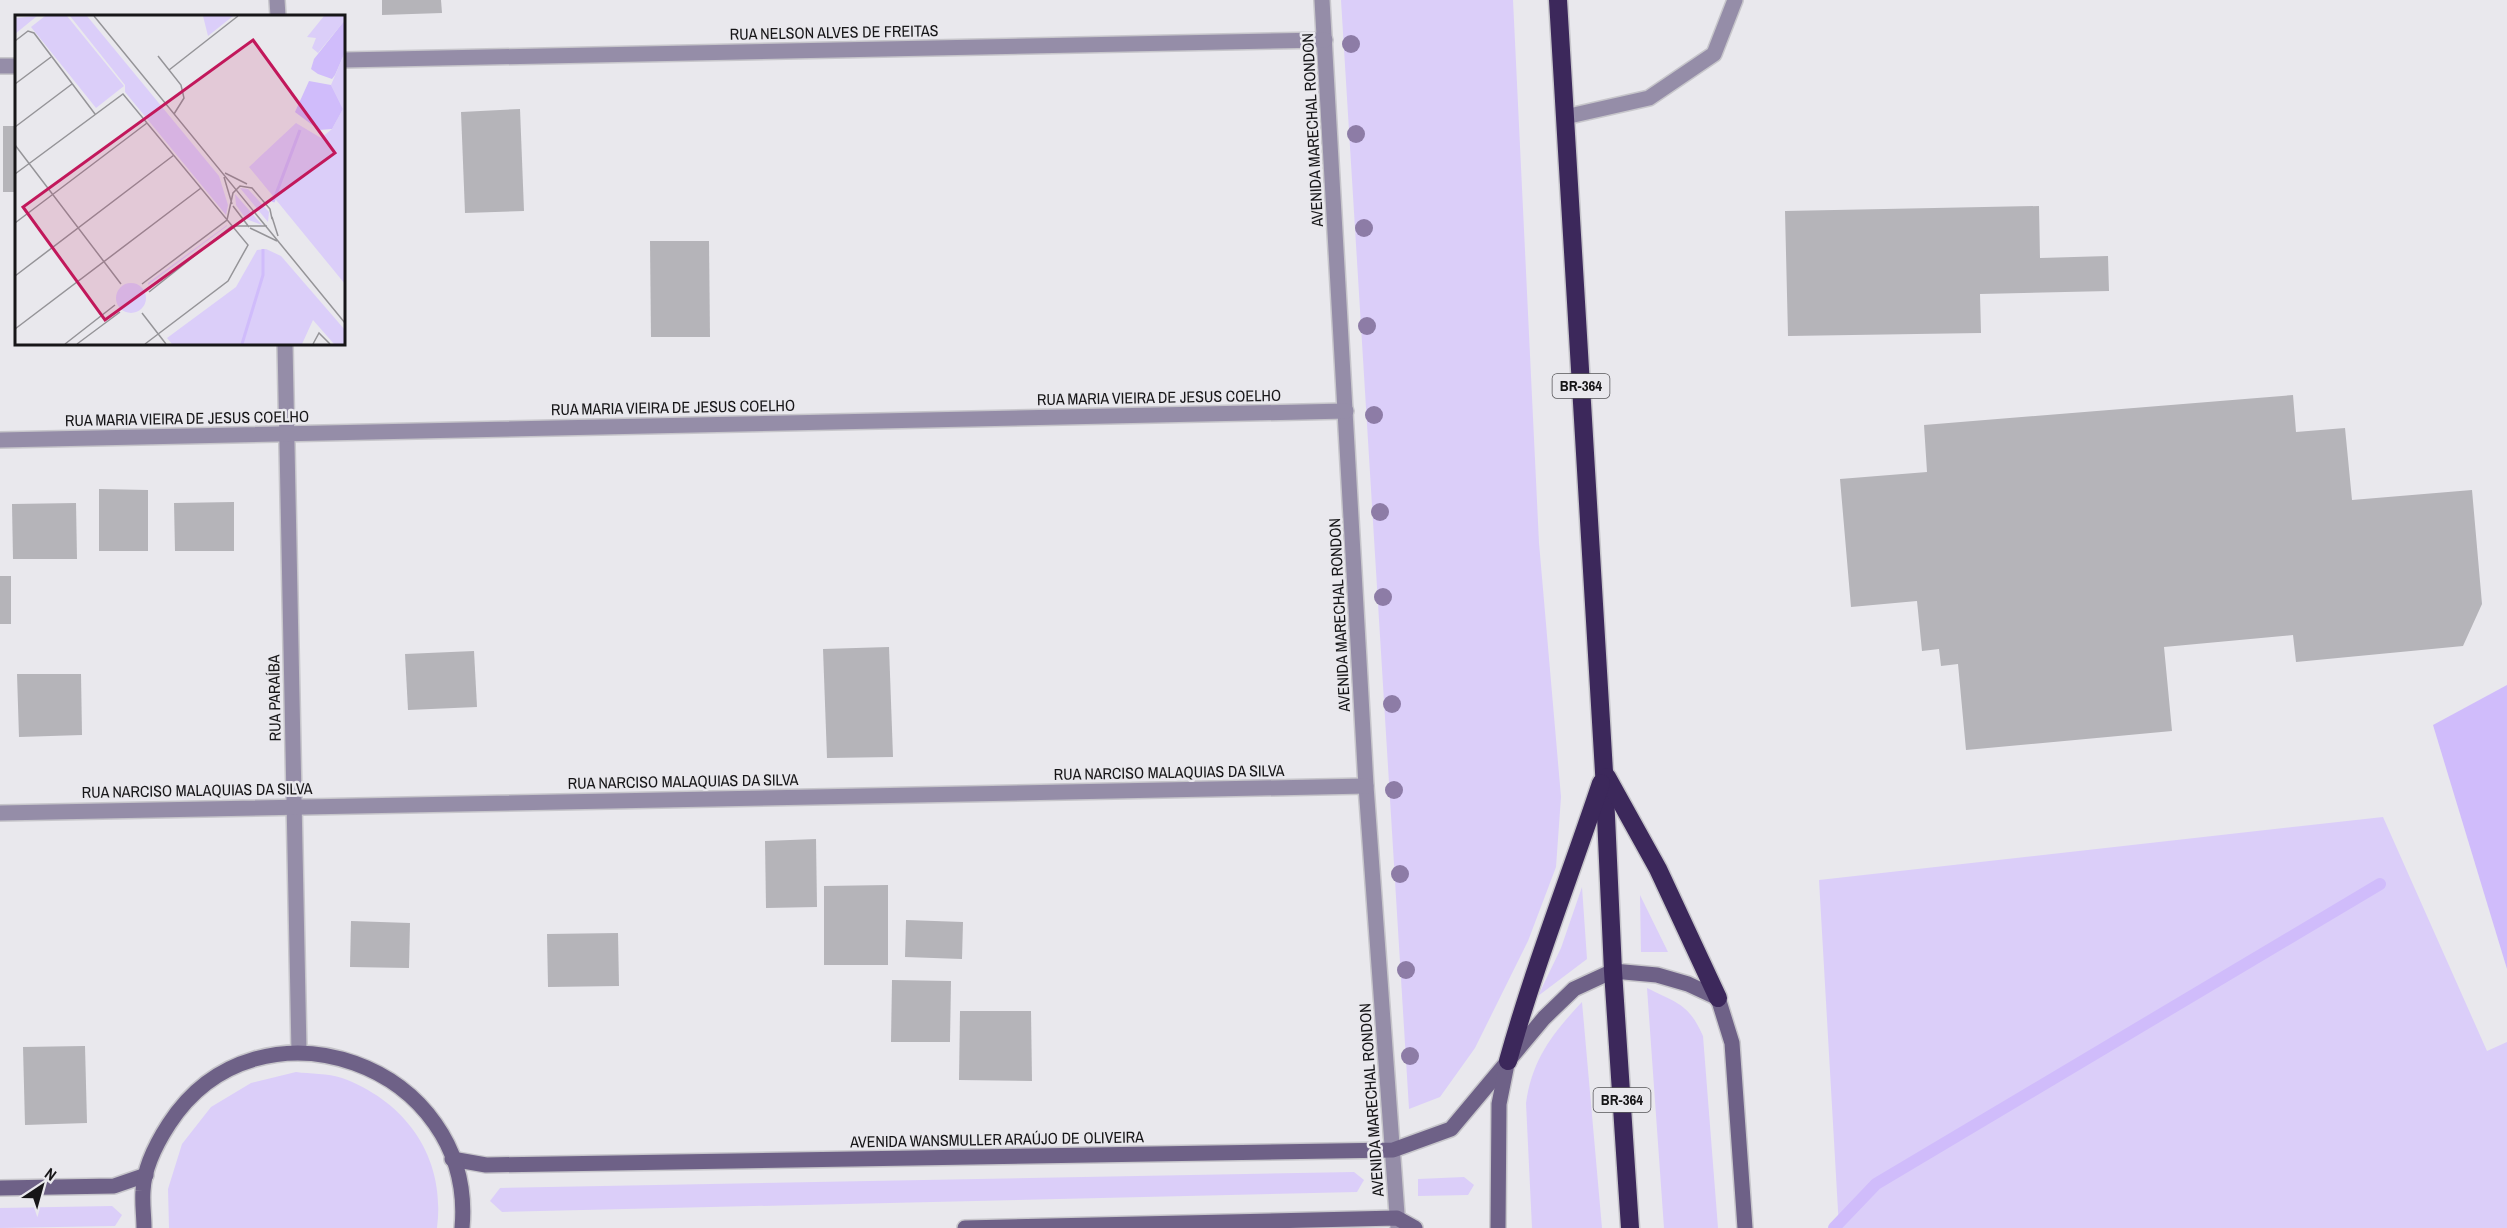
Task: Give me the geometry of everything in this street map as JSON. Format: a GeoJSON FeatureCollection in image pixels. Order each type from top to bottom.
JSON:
{"type":"FeatureCollection","features":[{"type":"Feature","properties":{"kind":"highway","name":"BR-364"},"geometry":{"type":"LineString","coordinates":[[1558,0],[1604,772],[1613,971],[1630,1228]]}},
{"type":"Feature","properties":{"kind":"highway"},"geometry":{"type":"LineString","coordinates":[[1604,772],[1658,869],[1718,998]]}},
{"type":"Feature","properties":{"kind":"highway"},"geometry":{"type":"LineString","coordinates":[[1508,1061],[1528,988],[1565,892],[1604,772]]}},
{"type":"Feature","properties":{"kind":"street"},"geometry":{"type":"LineString","coordinates":[[277,0],[278,15]]}},
{"type":"Feature","properties":{"kind":"street","name":"AVENIDA MARECHAL RONDON"},"geometry":{"type":"LineString","coordinates":[[1322,0],[1366,786],[1397,1223]]}},
{"type":"Feature","properties":{"kind":"street"},"geometry":{"type":"LineString","coordinates":[[1565,117],[1649,98],[1714,54],[1735,0]]}},
{"type":"Feature","properties":{"kind":"street","name":"RUA NELSON ALVES DE FREITAS"},"geometry":{"type":"LineString","coordinates":[[345,60],[1325,40]]}},
{"type":"Feature","properties":{"kind":"street","name":"RUA PARAÍBA"},"geometry":{"type":"LineString","coordinates":[[285,345],[299,1052]]}},
{"type":"Feature","properties":{"kind":"street","name":"RUA MARIA VIEIRA DE JESUS COELHO"},"geometry":{"type":"LineString","coordinates":[[0,440],[1346,411]]}},
{"type":"Feature","properties":{"kind":"street","name":"RUA NARCISO MALAQUIAS DA SILVA"},"geometry":{"type":"LineString","coordinates":[[0,813],[1366,786]]}},
{"type":"Feature","properties":{"kind":"street"},"geometry":{"type":"LineString","coordinates":[[1613,971],[1657,975],[1688,984],[1718,998],[1732,1043],[1745,1228]]}},
{"type":"Feature","properties":{"kind":"street","name":"AVENIDA WANSMULLER ARAÚJO DE OLIVEIRA"},"geometry":{"type":"LineString","coordinates":[[452,1159],[486,1165],[1393,1150],[1451,1129],[1544,1018],[1574,989],[1613,971]]}},
{"type":"Feature","properties":{"kind":"street"},"geometry":{"type":"LineString","coordinates":[[144,1228],[143,1190],[146,1175],[155,1146],[179,1108],[213,1078],[254,1059],[299,1052],[344,1058],[386,1076],[421,1104],[447,1142],[461,1185],[462,1228]]}},
{"type":"Feature","properties":{"kind":"street"},"geometry":{"type":"LineString","coordinates":[[1498,1228],[1499,1104],[1508,1061]]}},
{"type":"Feature","properties":{"kind":"street"},"geometry":{"type":"LineString","coordinates":[[0,1188],[114,1186],[146,1175]]}},
{"type":"Feature","properties":{"kind":"street"},"geometry":{"type":"LineString","coordinates":[[965,1228],[1397,1223],[1415,1228]]}},
{"type":"Feature","properties":{"kind":"shaded area"},"geometry":{"type":"Polygon","coordinates":[[[1341,0],[1513,0],[1539,543],[1561,797],[1556,867],[1528,941],[1475,1048],[1440,1097],[1409,1109],[1341,0]]]}},
{"type":"Feature","properties":{"kind":"shaded area"},"geometry":{"type":"Polygon","coordinates":[[[2507,685],[2507,969],[2433,725],[2507,685]]]}},
{"type":"Feature","properties":{"kind":"shaded area"},"geometry":{"type":"Polygon","coordinates":[[[2383,817],[2487,1051],[2507,1042],[2507,1228],[1839,1228],[1819,880],[2383,817]]]}},
{"type":"Feature","properties":{"kind":"shaded area"},"geometry":{"type":"Polygon","coordinates":[[[1582,887],[1587,959],[1538,996],[1561,948],[1582,887]]]}},
{"type":"Feature","properties":{"kind":"shaded area"},"geometry":{"type":"Polygon","coordinates":[[[1640,895],[1668,952],[1641,952],[1640,895]]]}},
{"type":"Feature","properties":{"kind":"shaded area"},"geometry":{"type":"Polygon","coordinates":[[[1647,988],[1674,1001],[1687,1011],[1693,1017],[1703,1036],[1718,1228],[1664,1228],[1647,988]]]}},
{"type":"Feature","properties":{"kind":"shaded area"},"geometry":{"type":"Polygon","coordinates":[[[1582,1002],[1602,1228],[1532,1228],[1526,1103],[1529,1087],[1545,1048],[1582,1002]]]}},
{"type":"Feature","properties":{"kind":"shaded area"},"geometry":{"type":"Polygon","coordinates":[[[296,1072],[342,1078],[365,1088],[386,1102],[403,1118],[417,1136],[428,1156],[435,1178],[438,1202],[437,1228],[169,1228],[168,1189],[182,1144],[211,1107],[251,1083],[296,1072]]]}},
{"type":"Feature","properties":{"kind":"shaded area"},"geometry":{"type":"Polygon","coordinates":[[[1354,1172],[1364,1180],[1357,1192],[502,1212],[490,1201],[500,1188],[1354,1172]]]}},
{"type":"Feature","properties":{"kind":"shaded area"},"geometry":{"type":"Polygon","coordinates":[[[1464,1177],[1474,1185],[1468,1195],[1418,1196],[1418,1179],[1464,1177]]]}},
{"type":"Feature","properties":{"kind":"shaded area"},"geometry":{"type":"Polygon","coordinates":[[[112,1206],[122,1215],[115,1226],[0,1228],[0,1208],[112,1206]]]}},
{"type":"Feature","properties":{"kind":"building"},"geometry":{"type":"Polygon","coordinates":[[[382,0],[441,0],[442,13],[382,15],[382,0]]]}},
{"type":"Feature","properties":{"kind":"building"},"geometry":{"type":"Polygon","coordinates":[[[520,109],[524,211],[465,213],[461,112],[520,109]]]}},
{"type":"Feature","properties":{"kind":"building"},"geometry":{"type":"Polygon","coordinates":[[[3,126],[15,126],[15,192],[3,192],[3,126]]]}},
{"type":"Feature","properties":{"kind":"building"},"geometry":{"type":"Polygon","coordinates":[[[2039,206],[2040,258],[2108,256],[2109,291],[1980,294],[1981,333],[1788,336],[1785,211],[2039,206]]]}},
{"type":"Feature","properties":{"kind":"building"},"geometry":{"type":"Polygon","coordinates":[[[650,241],[709,241],[710,337],[651,337],[650,241]]]}},
{"type":"Feature","properties":{"kind":"building"},"geometry":{"type":"Polygon","coordinates":[[[2293,395],[2296,432],[2345,428],[2352,500],[2472,490],[2482,604],[2463,646],[2296,662],[2293,635],[2164,647],[2172,731],[1966,750],[1958,664],[1941,666],[1939,649],[1922,651],[1917,601],[1851,607],[1840,479],[1927,472],[1924,425],[2293,395]]]}},
{"type":"Feature","properties":{"kind":"building"},"geometry":{"type":"Polygon","coordinates":[[[99,489],[148,490],[148,551],[99,551],[99,489]]]}},
{"type":"Feature","properties":{"kind":"building"},"geometry":{"type":"Polygon","coordinates":[[[234,502],[234,551],[175,551],[174,503],[234,502]]]}},
{"type":"Feature","properties":{"kind":"building"},"geometry":{"type":"Polygon","coordinates":[[[76,503],[77,559],[13,559],[12,504],[76,503]]]}},
{"type":"Feature","properties":{"kind":"building"},"geometry":{"type":"Polygon","coordinates":[[[0,576],[11,576],[11,624],[0,624],[0,576]]]}},
{"type":"Feature","properties":{"kind":"building"},"geometry":{"type":"Polygon","coordinates":[[[889,647],[893,757],[827,758],[823,649],[889,647]]]}},
{"type":"Feature","properties":{"kind":"building"},"geometry":{"type":"Polygon","coordinates":[[[474,651],[477,707],[408,710],[405,654],[474,651]]]}},
{"type":"Feature","properties":{"kind":"building"},"geometry":{"type":"Polygon","coordinates":[[[17,674],[81,674],[82,735],[19,737],[17,674]]]}},
{"type":"Feature","properties":{"kind":"building"},"geometry":{"type":"Polygon","coordinates":[[[816,839],[817,907],[766,908],[765,841],[816,839]]]}},
{"type":"Feature","properties":{"kind":"building"},"geometry":{"type":"Polygon","coordinates":[[[888,885],[888,965],[824,965],[824,886],[888,885]]]}},
{"type":"Feature","properties":{"kind":"building"},"geometry":{"type":"Polygon","coordinates":[[[906,920],[963,922],[962,959],[905,957],[906,920]]]}},
{"type":"Feature","properties":{"kind":"building"},"geometry":{"type":"Polygon","coordinates":[[[351,921],[410,923],[409,968],[350,967],[351,921]]]}},
{"type":"Feature","properties":{"kind":"building"},"geometry":{"type":"Polygon","coordinates":[[[618,933],[619,986],[548,987],[547,934],[618,933]]]}},
{"type":"Feature","properties":{"kind":"building"},"geometry":{"type":"Polygon","coordinates":[[[892,980],[951,981],[950,1042],[891,1042],[892,980]]]}},
{"type":"Feature","properties":{"kind":"building"},"geometry":{"type":"Polygon","coordinates":[[[960,1011],[1031,1011],[1032,1081],[959,1080],[960,1011]]]}},
{"type":"Feature","properties":{"kind":"building"},"geometry":{"type":"Polygon","coordinates":[[[85,1046],[87,1123],[25,1125],[23,1047],[85,1046]]]}},
{"type":"Feature","properties":{"kind":"waterway"},"geometry":{"type":"LineString","coordinates":[[1834,1228],[1876,1184],[2380,884]]}}]}
